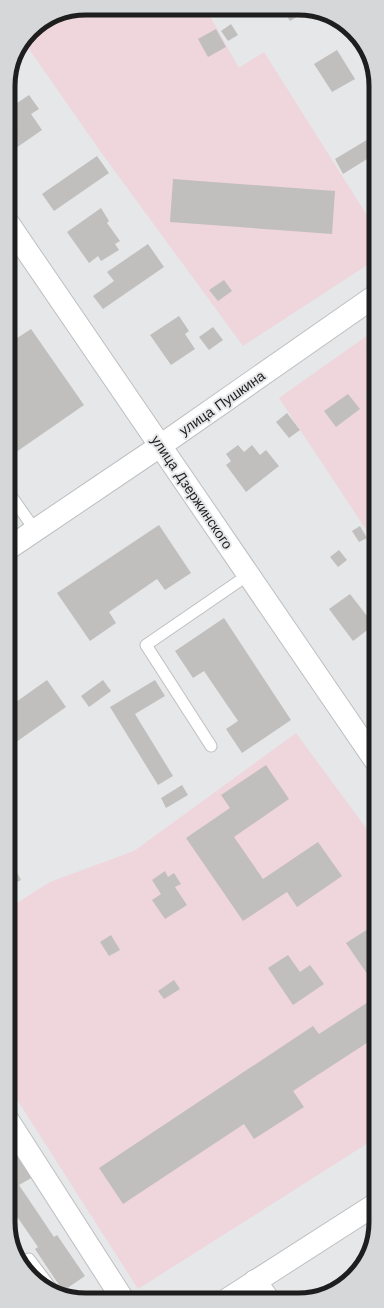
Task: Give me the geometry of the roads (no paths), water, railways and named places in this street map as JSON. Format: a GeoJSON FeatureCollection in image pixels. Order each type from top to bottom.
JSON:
{"type":"FeatureCollection","features":[{"type":"Feature","properties":{"kind":"street","name":"улица Дзержинского"},"geometry":{"type":"LineString","coordinates":[[15,233],[369,751]]}},
{"type":"Feature","properties":{"kind":"street","name":"улица Пушкина"},"geometry":{"type":"LineString","coordinates":[[15,544],[160,446],[369,300]]}},
{"type":"Feature","properties":{"kind":"street"},"geometry":{"type":"LineString","coordinates":[[15,1136],[119,1293]]}},
{"type":"Feature","properties":{"kind":"street"},"geometry":{"type":"LineString","coordinates":[[236,1293],[369,1208]]}},
{"type":"Feature","properties":{"kind":"street"},"geometry":{"type":"LineString","coordinates":[[255,1281],[264,1293]]}},
{"type":"Feature","properties":{"kind":"lane"},"geometry":{"type":"LineString","coordinates":[[15,502],[35,530]]}},
{"type":"Feature","properties":{"kind":"lane"},"geometry":{"type":"LineString","coordinates":[[211,746],[146,645],[248,575]]}},
{"type":"Feature","properties":{"kind":"lane"},"geometry":{"type":"LineString","coordinates":[[25,1260],[29,1258],[45,1280]]}}]}
